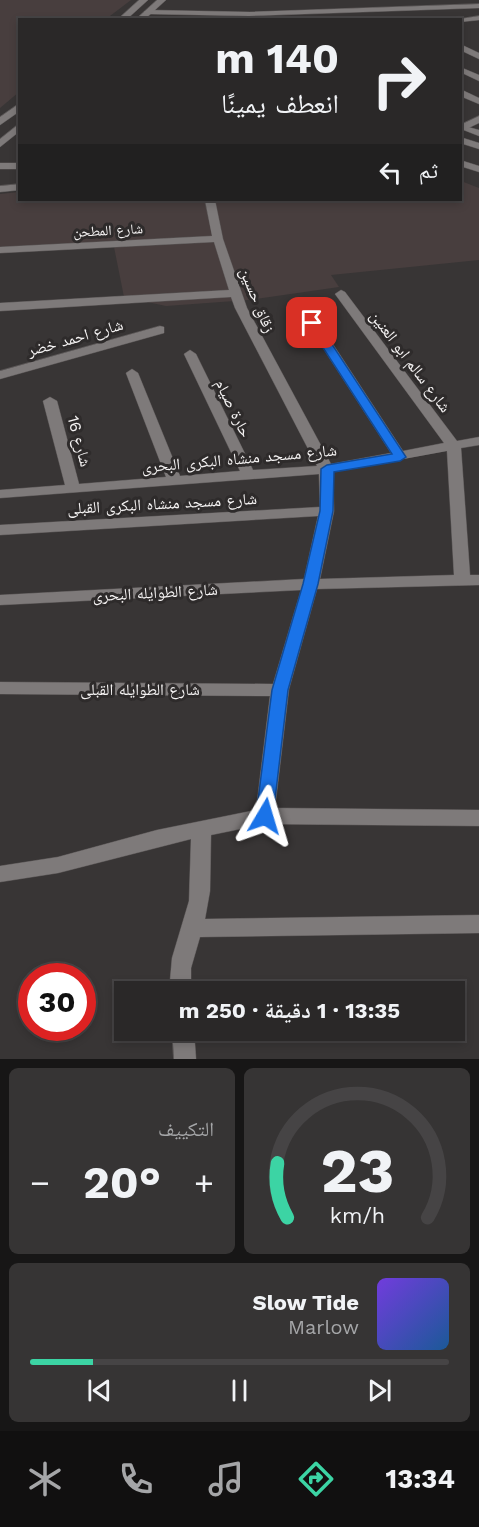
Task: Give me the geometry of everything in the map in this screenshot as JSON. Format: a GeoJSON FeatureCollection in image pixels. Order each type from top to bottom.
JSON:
{"type":"FeatureCollection","features":[{"type":"Feature","properties":{"kind":"street"},"geometry":{"type":"LineString","coordinates":[[123,18],[144,0]]}},
{"type":"Feature","properties":{"kind":"street"},"geometry":{"type":"LineString","coordinates":[[141,18],[162,0]]}},
{"type":"Feature","properties":{"kind":"street"},"geometry":{"type":"LineString","coordinates":[[308,0],[313,16]]}},
{"type":"Feature","properties":{"kind":"street"},"geometry":{"type":"LineString","coordinates":[[390,0],[399,13]]}},
{"type":"Feature","properties":{"kind":"street"},"geometry":{"type":"LineString","coordinates":[[377,18],[399,13],[479,6]]}},
{"type":"Feature","properties":{"kind":"street"},"geometry":{"type":"LineString","coordinates":[[148,12],[237,11],[313,16],[479,12]]}},
{"type":"Feature","properties":{"kind":"street"},"geometry":{"type":"LineString","coordinates":[[462,19],[479,18]]}},
{"type":"Feature","properties":{"kind":"street"},"geometry":{"type":"LineString","coordinates":[[462,21],[476,28]]}},
{"type":"Feature","properties":{"kind":"street"},"geometry":{"type":"LineString","coordinates":[[462,47],[479,56]]}},
{"type":"Feature","properties":{"kind":"street"},"geometry":{"type":"LineString","coordinates":[[462,70],[479,78]]}},
{"type":"Feature","properties":{"kind":"street"},"geometry":{"type":"LineString","coordinates":[[462,93],[479,101]]}},
{"type":"Feature","properties":{"kind":"street"},"geometry":{"type":"LineString","coordinates":[[0,122],[18,108]]}},
{"type":"Feature","properties":{"kind":"street"},"geometry":{"type":"LineString","coordinates":[[464,126],[479,119]]}},
{"type":"Feature","properties":{"kind":"street"},"geometry":{"type":"LineString","coordinates":[[464,126],[479,133]]}},
{"type":"Feature","properties":{"kind":"street"},"geometry":{"type":"LineString","coordinates":[[0,144],[18,128]]}},
{"type":"Feature","properties":{"kind":"street"},"geometry":{"type":"LineString","coordinates":[[462,141],[479,146]]}},
{"type":"Feature","properties":{"kind":"street"},"geometry":{"type":"LineString","coordinates":[[462,164],[479,169]]}},
{"type":"Feature","properties":{"kind":"street"},"geometry":{"type":"LineString","coordinates":[[0,166],[18,166]]}},
{"type":"Feature","properties":{"kind":"street"},"geometry":{"type":"LineString","coordinates":[[0,189],[18,188]]}},
{"type":"Feature","properties":{"kind":"street","name":"زقاق حسين"},"geometry":{"type":"LineString","coordinates":[[210,201],[218,239],[235,293],[256,340],[327,469]]}},
{"type":"Feature","properties":{"kind":"street","name":"شارع المطحن"},"geometry":{"type":"LineString","coordinates":[[0,250],[218,239]]}},
{"type":"Feature","properties":{"kind":"street"},"geometry":{"type":"LineString","coordinates":[[0,307],[235,293]]}},
{"type":"Feature","properties":{"kind":"street","name":"شارع سالم ابو العنين"},"geometry":{"type":"LineString","coordinates":[[341,294],[454,447]]}},
{"type":"Feature","properties":{"kind":"street"},"geometry":{"type":"LineString","coordinates":[[300,303],[400,457]]}},
{"type":"Feature","properties":{"kind":"street","name":"شارع احمد خضر"},"geometry":{"type":"LineString","coordinates":[[0,375],[160,330]]}},
{"type":"Feature","properties":{"kind":"street","name":"حارة صيام"},"geometry":{"type":"LineString","coordinates":[[190,354],[249,476]]}},
{"type":"Feature","properties":{"kind":"street"},"geometry":{"type":"LineString","coordinates":[[132,373],[175,482]]}},
{"type":"Feature","properties":{"kind":"street","name":"شارع 16"},"geometry":{"type":"LineString","coordinates":[[50,401],[74,490]]}},
{"type":"Feature","properties":{"kind":"street","name":"شارع مسجد منشاه البكرى البحرى"},"geometry":{"type":"LineString","coordinates":[[0,494],[327,469],[479,441]]}},
{"type":"Feature","properties":{"kind":"street"},"geometry":{"type":"LineString","coordinates":[[454,447],[462,580]]}},
{"type":"Feature","properties":{"kind":"street"},"geometry":{"type":"LineString","coordinates":[[265,816],[280,690],[311,584],[327,511],[327,469]]}},
{"type":"Feature","properties":{"kind":"street","name":"شارع مسجد منشاه البكرى القبلى"},"geometry":{"type":"LineString","coordinates":[[0,530],[327,511]]}},
{"type":"Feature","properties":{"kind":"street","name":"شارع الطوايله البحرى"},"geometry":{"type":"LineString","coordinates":[[0,600],[311,584],[479,580]]}},
{"type":"Feature","properties":{"kind":"street","name":"شارع الطوايله القبلى"},"geometry":{"type":"LineString","coordinates":[[0,688],[280,690]]}},
{"type":"Feature","properties":{"kind":"street"},"geometry":{"type":"LineString","coordinates":[[0,874],[58,865],[201,828],[265,816],[479,818]]}},
{"type":"Feature","properties":{"kind":"street"},"geometry":{"type":"LineString","coordinates":[[180,981],[179,970],[184,948],[198,908],[201,828]]}},
{"type":"Feature","properties":{"kind":"street"},"geometry":{"type":"LineString","coordinates":[[193,927],[479,924]]}},
{"type":"Feature","properties":{"kind":"street"},"geometry":{"type":"LineString","coordinates":[[184,1041],[185,1059]]}},
{"type":"Feature","properties":{"kind":"shaded area"},"geometry":{"type":"Polygon","coordinates":[[[0,0],[131,0],[107,18],[18,18],[18,93],[0,108],[0,0]]]}},
{"type":"Feature","properties":{"kind":"shaded area"},"geometry":{"type":"Polygon","coordinates":[[[462,181],[479,188],[479,260],[331,275],[339,287],[248,300],[166,306],[124,297],[114,247],[0,253],[0,194],[18,192],[18,201],[462,201],[462,181]]]}},
{"type":"Feature","properties":{"kind":"route"},"geometry":{"type":"LineString","coordinates":[[265,816],[280,690],[311,584],[327,511],[329,480],[327,469],[400,457],[312,323]]}}]}
